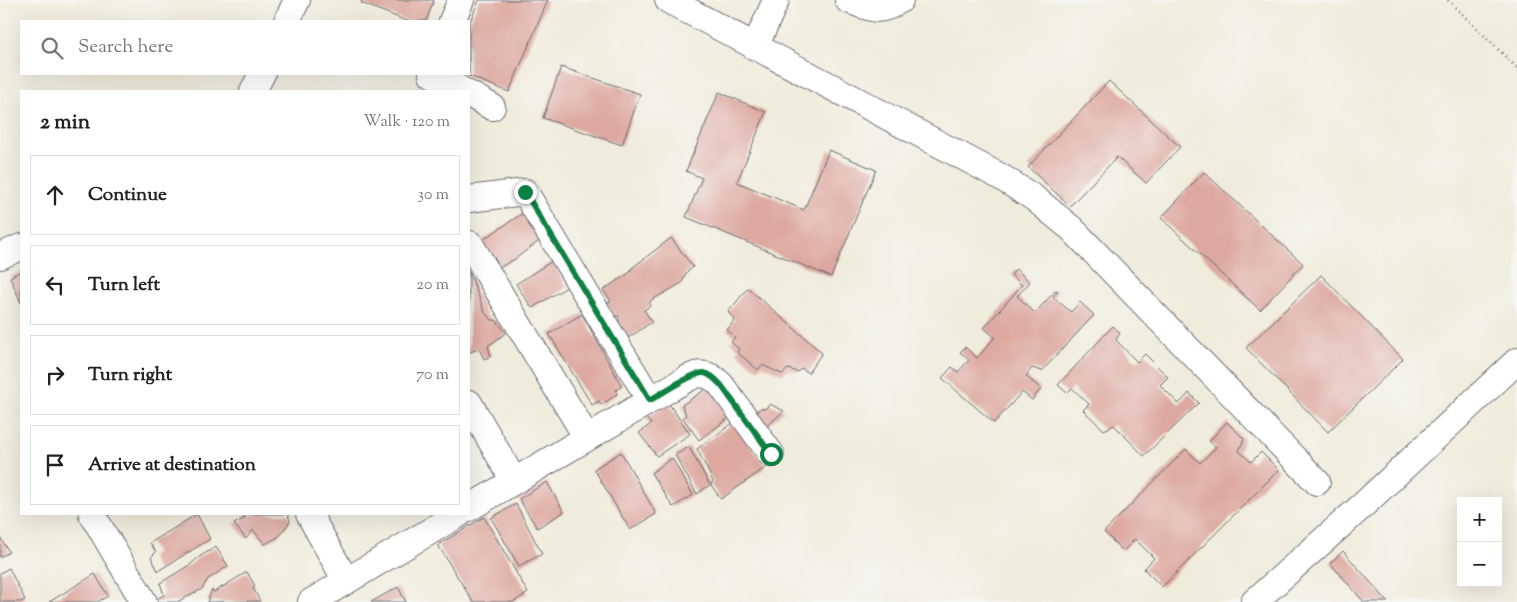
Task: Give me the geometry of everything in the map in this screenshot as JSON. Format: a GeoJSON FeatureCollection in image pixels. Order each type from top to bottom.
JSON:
{"type":"FeatureCollection","features":[{"type":"Feature","properties":{"kind":"street"},"geometry":{"type":"LineString","coordinates":[[287,20],[297,0]]}},
{"type":"Feature","properties":{"kind":"street"},"geometry":{"type":"LineString","coordinates":[[452,20],[461,0]]}},
{"type":"Feature","properties":{"kind":"street"},"geometry":{"type":"LineString","coordinates":[[668,0],[755,48],[1001,177],[1034,198],[1072,229],[1317,482]]}},
{"type":"Feature","properties":{"kind":"street"},"geometry":{"type":"LineString","coordinates":[[755,48],[776,0]]}},
{"type":"Feature","properties":{"kind":"street"},"geometry":{"type":"LineString","coordinates":[[848,0],[875,10],[888,8],[900,0]]}},
{"type":"Feature","properties":{"kind":"street"},"geometry":{"type":"LineString","coordinates":[[254,90],[261,75]]}},
{"type":"Feature","properties":{"kind":"street"},"geometry":{"type":"LineString","coordinates":[[434,75],[461,90]]}},
{"type":"Feature","properties":{"kind":"street"},"geometry":{"type":"LineString","coordinates":[[470,95],[492,107]]}},
{"type":"Feature","properties":{"kind":"street"},"geometry":{"type":"LineString","coordinates":[[470,200],[525,192],[650,400]]}},
{"type":"Feature","properties":{"kind":"street"},"geometry":{"type":"LineString","coordinates":[[470,244],[587,438]]}},
{"type":"Feature","properties":{"kind":"street"},"geometry":{"type":"LineString","coordinates":[[0,256],[20,247]]}},
{"type":"Feature","properties":{"kind":"street"},"geometry":{"type":"LineString","coordinates":[[1254,602],[1362,506],[1517,361]]}},
{"type":"Feature","properties":{"kind":"street"},"geometry":{"type":"LineString","coordinates":[[470,507],[650,400],[691,377],[704,373],[714,377],[721,385],[771,454]]}},
{"type":"Feature","properties":{"kind":"street"},"geometry":{"type":"LineString","coordinates":[[470,405],[514,481]]}},
{"type":"Feature","properties":{"kind":"street"},"geometry":{"type":"LineString","coordinates":[[93,515],[144,602]]}},
{"type":"Feature","properties":{"kind":"street"},"geometry":{"type":"LineString","coordinates":[[310,515],[346,581]]}},
{"type":"Feature","properties":{"kind":"street"},"geometry":{"type":"LineString","coordinates":[[311,602],[457,515]]}},
{"type":"Feature","properties":{"kind":"path"},"geometry":{"type":"LineString","coordinates":[[1448,0],[1517,68]]}},
{"type":"Feature","properties":{"kind":"building"},"geometry":{"type":"Polygon","coordinates":[[[362,0],[434,0],[426,20],[404,20],[361,3],[362,0]]]}},
{"type":"Feature","properties":{"kind":"building"},"geometry":{"type":"Polygon","coordinates":[[[479,0],[548,0],[509,92],[466,75],[470,75],[470,22],[479,0]]]}},
{"type":"Feature","properties":{"kind":"building"},"geometry":{"type":"Polygon","coordinates":[[[561,67],[640,94],[622,145],[543,118],[561,67]]]}},
{"type":"Feature","properties":{"kind":"building"},"geometry":{"type":"Polygon","coordinates":[[[1109,81],[1180,147],[1146,183],[1117,157],[1070,206],[1028,167],[1109,81]]]}},
{"type":"Feature","properties":{"kind":"building"},"geometry":{"type":"Polygon","coordinates":[[[719,92],[766,112],[737,182],[804,210],[829,150],[876,170],[831,277],[686,217],[702,178],[686,171],[719,92]]]}},
{"type":"Feature","properties":{"kind":"building"},"geometry":{"type":"Polygon","coordinates":[[[1204,172],[1303,264],[1260,310],[1161,218],[1204,172]]]}},
{"type":"Feature","properties":{"kind":"building"},"geometry":{"type":"Polygon","coordinates":[[[532,207],[539,241],[515,259],[495,270],[478,243],[532,207]]]}},
{"type":"Feature","properties":{"kind":"building"},"geometry":{"type":"Polygon","coordinates":[[[671,238],[693,267],[686,273],[682,283],[650,301],[650,306],[644,310],[652,322],[628,338],[619,323],[619,316],[615,316],[607,303],[611,301],[603,290],[629,273],[632,268],[671,238]]]}},
{"type":"Feature","properties":{"kind":"building"},"geometry":{"type":"Polygon","coordinates":[[[552,261],[567,287],[532,308],[516,284],[552,261]]]}},
{"type":"Feature","properties":{"kind":"building"},"geometry":{"type":"Polygon","coordinates":[[[1016,269],[1030,282],[1017,296],[1035,313],[1056,290],[1058,291],[1053,297],[1071,312],[1080,302],[1094,315],[1042,371],[1032,368],[1026,376],[1041,389],[1032,400],[1022,392],[994,423],[942,378],[952,367],[958,372],[969,360],[960,352],[965,347],[977,358],[995,337],[984,328],[1022,285],[1011,275],[1016,269]]]}},
{"type":"Feature","properties":{"kind":"building"},"geometry":{"type":"Polygon","coordinates":[[[20,272],[20,301],[10,277],[20,272]]]}},
{"type":"Feature","properties":{"kind":"building"},"geometry":{"type":"Polygon","coordinates":[[[470,274],[485,313],[492,320],[496,320],[506,333],[488,346],[491,356],[484,359],[479,349],[470,352],[470,274]]]}},
{"type":"Feature","properties":{"kind":"building"},"geometry":{"type":"Polygon","coordinates":[[[1321,275],[1403,359],[1328,432],[1246,348],[1321,275]]]}},
{"type":"Feature","properties":{"kind":"building"},"geometry":{"type":"Polygon","coordinates":[[[748,288],[822,353],[808,373],[802,368],[798,372],[788,369],[782,374],[762,365],[758,370],[737,352],[739,349],[731,342],[735,337],[727,330],[735,320],[728,312],[748,288]]]}},
{"type":"Feature","properties":{"kind":"building"},"geometry":{"type":"Polygon","coordinates":[[[582,314],[622,386],[616,390],[617,394],[601,405],[599,401],[592,405],[549,334],[582,314]]]}},
{"type":"Feature","properties":{"kind":"building"},"geometry":{"type":"Polygon","coordinates":[[[1113,326],[1120,333],[1116,340],[1137,362],[1145,354],[1168,377],[1160,385],[1179,404],[1189,393],[1199,403],[1144,456],[1114,425],[1104,430],[1083,410],[1089,404],[1072,388],[1067,393],[1058,385],[1113,326]]]}},
{"type":"Feature","properties":{"kind":"building"},"geometry":{"type":"Polygon","coordinates":[[[715,383],[733,415],[699,440],[683,418],[686,415],[682,405],[715,383]]]}},
{"type":"Feature","properties":{"kind":"building"},"geometry":{"type":"Polygon","coordinates":[[[669,404],[690,434],[657,456],[639,433],[651,424],[646,418],[669,404]]]}},
{"type":"Feature","properties":{"kind":"building"},"geometry":{"type":"Polygon","coordinates":[[[770,404],[784,411],[757,435],[754,414],[761,408],[765,409],[770,404]]]}},
{"type":"Feature","properties":{"kind":"building"},"geometry":{"type":"Polygon","coordinates":[[[734,422],[766,467],[721,499],[711,485],[713,481],[697,449],[734,422]]]}},
{"type":"Feature","properties":{"kind":"building"},"geometry":{"type":"Polygon","coordinates":[[[1227,422],[1244,439],[1239,451],[1251,462],[1261,452],[1279,470],[1162,587],[1144,569],[1154,558],[1135,539],[1123,551],[1104,532],[1186,449],[1200,463],[1216,447],[1209,441],[1227,422]]]}},
{"type":"Feature","properties":{"kind":"building"},"geometry":{"type":"Polygon","coordinates":[[[689,447],[710,485],[697,494],[675,455],[689,447]]]}},
{"type":"Feature","properties":{"kind":"building"},"geometry":{"type":"Polygon","coordinates":[[[621,452],[656,514],[630,530],[594,469],[621,452]]]}},
{"type":"Feature","properties":{"kind":"building"},"geometry":{"type":"Polygon","coordinates":[[[672,458],[693,495],[673,507],[651,473],[672,458]]]}},
{"type":"Feature","properties":{"kind":"building"},"geometry":{"type":"Polygon","coordinates":[[[547,482],[564,512],[537,528],[519,499],[547,482]]]}},
{"type":"Feature","properties":{"kind":"building"},"geometry":{"type":"Polygon","coordinates":[[[516,504],[542,554],[519,566],[491,518],[516,504]]]}},
{"type":"Feature","properties":{"kind":"building"},"geometry":{"type":"Polygon","coordinates":[[[195,515],[198,515],[210,539],[158,571],[151,557],[156,552],[150,543],[195,515]]]}},
{"type":"Feature","properties":{"kind":"building"},"geometry":{"type":"Polygon","coordinates":[[[244,515],[288,515],[290,522],[278,537],[265,544],[253,530],[246,539],[234,524],[245,518],[244,515]]]}},
{"type":"Feature","properties":{"kind":"building"},"geometry":{"type":"Polygon","coordinates":[[[484,517],[528,593],[513,602],[473,602],[438,545],[484,517]]]}},
{"type":"Feature","properties":{"kind":"building"},"geometry":{"type":"Polygon","coordinates":[[[0,537],[9,552],[0,557],[0,537]]]}},
{"type":"Feature","properties":{"kind":"building"},"geometry":{"type":"Polygon","coordinates":[[[216,547],[228,566],[208,579],[202,589],[177,602],[156,602],[155,600],[164,595],[160,583],[216,547]]]}},
{"type":"Feature","properties":{"kind":"building"},"geometry":{"type":"Polygon","coordinates":[[[1343,551],[1388,602],[1364,602],[1330,563],[1343,551]]]}},
{"type":"Feature","properties":{"kind":"building"},"geometry":{"type":"Polygon","coordinates":[[[9,568],[25,600],[21,602],[0,602],[0,573],[9,568]]]}},
{"type":"Feature","properties":{"kind":"building"},"geometry":{"type":"Polygon","coordinates":[[[247,572],[255,586],[253,588],[260,601],[207,602],[212,590],[214,592],[247,572]]]}},
{"type":"Feature","properties":{"kind":"building"},"geometry":{"type":"Polygon","coordinates":[[[95,574],[108,596],[97,602],[49,602],[95,574]]]}},
{"type":"Feature","properties":{"kind":"building"},"geometry":{"type":"Polygon","coordinates":[[[398,587],[406,602],[371,602],[398,587]]]}},
{"type":"Feature","properties":{"kind":"route"},"geometry":{"type":"LineString","coordinates":[[525,192],[650,400],[691,377],[704,373],[714,377],[771,454]]}}]}
